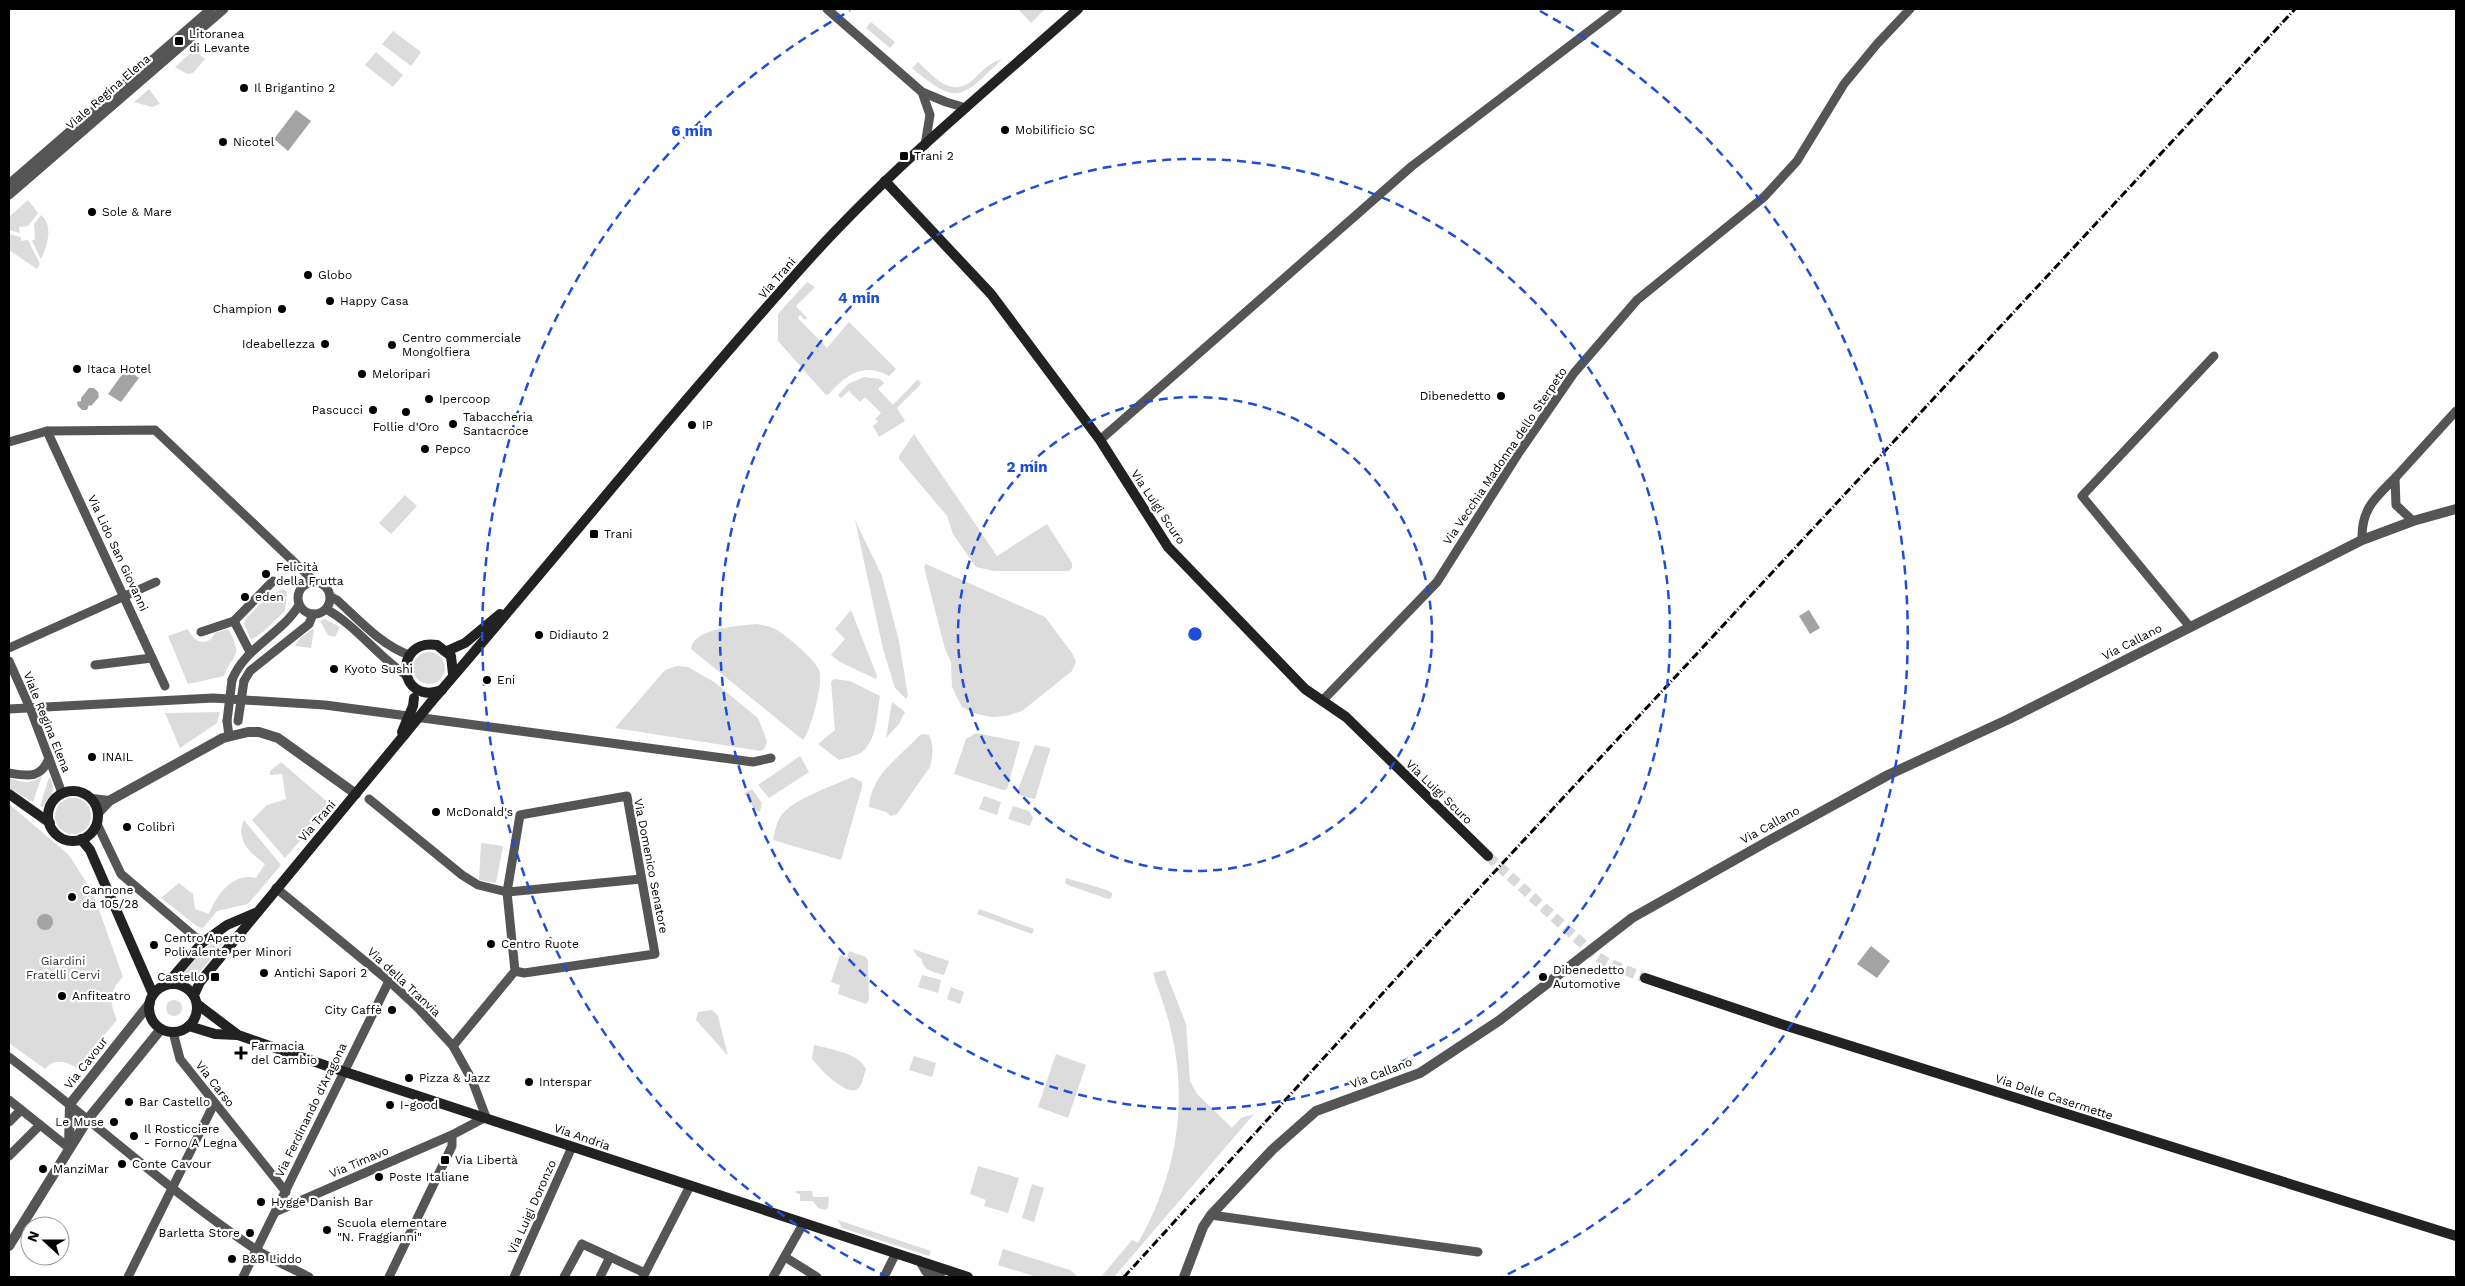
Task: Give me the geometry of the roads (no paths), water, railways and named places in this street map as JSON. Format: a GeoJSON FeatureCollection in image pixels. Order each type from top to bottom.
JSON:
{"type":"FeatureCollection","features":[{"type":"Feature","properties":{"kind":"main road","name":"Via Trani"},"geometry":{"type":"LineString","coordinates":[[196,1000],[200,982],[276,888],[397,746],[404,734],[451,681],[453,674],[814,255],[885,181],[1078,9]]}},
{"type":"Feature","properties":{"kind":"main road","name":"Via Luigi Scuro"},"geometry":{"type":"LineString","coordinates":[[885,181],[991,294],[1100,440],[1168,547],[1305,689],[1346,717],[1488,856]]}},
{"type":"Feature","properties":{"kind":"main road","name":"Via Trani"},"geometry":{"type":"LineString","coordinates":[[447,652],[465,643],[525,592]]}},
{"type":"Feature","properties":{"kind":"main road"},"geometry":{"type":"LineString","coordinates":[[442,690],[414,693],[406,675],[406,661],[409,655],[418,647],[430,644],[447,652],[453,662],[453,674]]}},
{"type":"Feature","properties":{"kind":"main road","name":"Via Trani"},"geometry":{"type":"LineString","coordinates":[[404,734],[414,706],[414,693]]}},
{"type":"Feature","properties":{"kind":"main road"},"geometry":{"type":"LineString","coordinates":[[78,791],[92,799],[98,813],[97,824],[85,837],[71,840],[62,838],[54,832],[49,818],[53,802],[62,793],[78,791]]}},
{"type":"Feature","properties":{"kind":"main road"},"geometry":{"type":"LineString","coordinates":[[9,794],[37,813],[49,818]]}},
{"type":"Feature","properties":{"kind":"main road"},"geometry":{"type":"LineString","coordinates":[[85,837],[152,999],[152,1020],[161,1029],[172,1032],[189,1026],[196,1016],[196,1000],[182,985],[166,985],[152,999]]}},
{"type":"Feature","properties":{"kind":"main road","name":"Via Trani"},"geometry":{"type":"LineString","coordinates":[[166,985],[202,943],[227,925],[256,912]]}},
{"type":"Feature","properties":{"kind":"main road","name":"Via Delle Casermette"},"geometry":{"type":"LineString","coordinates":[[1645,978],[1787,1026],[2456,1236]]}},
{"type":"Feature","properties":{"kind":"main road","name":"Via Andria"},"geometry":{"type":"LineString","coordinates":[[196,1000],[238,1035]]}},
{"type":"Feature","properties":{"kind":"main road","name":"Via Andria"},"geometry":{"type":"LineString","coordinates":[[189,1026],[215,1034],[238,1035],[344,1072],[486,1117],[803,1224],[968,1277]]}},
{"type":"Feature","properties":{"kind":"street","name":"Viale Regina Elena"},"geometry":{"type":"LineString","coordinates":[[9,184],[210,9]]}},
{"type":"Feature","properties":{"kind":"street","name":"Viale Regina Elena"},"geometry":{"type":"LineString","coordinates":[[9,196],[224,9]]}},
{"type":"Feature","properties":{"kind":"street"},"geometry":{"type":"LineString","coordinates":[[827,9],[922,92],[966,108]]}},
{"type":"Feature","properties":{"kind":"street"},"geometry":{"type":"LineString","coordinates":[[1100,440],[1412,166],[1618,9]]}},
{"type":"Feature","properties":{"kind":"street","name":"Via Vecchia Madonna dello Sterpeto"},"geometry":{"type":"LineString","coordinates":[[1322,701],[1437,582],[1518,454],[1574,373],[1637,300],[1764,197],[1797,161],[1844,84],[1876,44],[1910,9]]}},
{"type":"Feature","properties":{"kind":"street"},"geometry":{"type":"LineString","coordinates":[[922,92],[930,115],[924,147]]}},
{"type":"Feature","properties":{"kind":"street"},"geometry":{"type":"LineString","coordinates":[[2190,627],[2082,496],[2214,356]]}},
{"type":"Feature","properties":{"kind":"street"},"geometry":{"type":"LineString","coordinates":[[2362,540],[2363,521],[2369,506],[2456,411]]}},
{"type":"Feature","properties":{"kind":"street"},"geometry":{"type":"LineString","coordinates":[[9,442],[46,431],[155,430],[314,581]]}},
{"type":"Feature","properties":{"kind":"street","name":"Via Lido San Giovanni"},"geometry":{"type":"LineString","coordinates":[[46,431],[165,686]]}},
{"type":"Feature","properties":{"kind":"street"},"geometry":{"type":"LineString","coordinates":[[2396,478],[2396,505],[2413,521]]}},
{"type":"Feature","properties":{"kind":"street","name":"Via Callano"},"geometry":{"type":"LineString","coordinates":[[1184,1277],[1203,1227],[1211,1214],[1272,1150],[1316,1110],[1420,1073],[1500,1020],[1632,918],[1888,775],[2009,719],[2362,540],[2413,521],[2456,509]]}},
{"type":"Feature","properties":{"kind":"street"},"geometry":{"type":"LineString","coordinates":[[331,597],[326,609],[313,614],[305,612],[299,605],[298,594],[300,589],[308,582],[314,581],[324,584],[331,597],[337,600],[385,643],[409,655]]}},
{"type":"Feature","properties":{"kind":"street"},"geometry":{"type":"LineString","coordinates":[[9,648],[156,582]]}},
{"type":"Feature","properties":{"kind":"street"},"geometry":{"type":"LineString","coordinates":[[202,632],[234,621],[273,582]]}},
{"type":"Feature","properties":{"kind":"street"},"geometry":{"type":"LineString","coordinates":[[229,736],[227,721],[232,680],[250,652],[293,615],[299,605]]}},
{"type":"Feature","properties":{"kind":"street"},"geometry":{"type":"LineString","coordinates":[[326,609],[339,616],[395,668],[406,675]]}},
{"type":"Feature","properties":{"kind":"street"},"geometry":{"type":"LineString","coordinates":[[241,733],[238,721],[244,681],[250,671],[309,624],[313,614]]}},
{"type":"Feature","properties":{"kind":"street"},"geometry":{"type":"LineString","coordinates":[[234,621],[250,652]]}},
{"type":"Feature","properties":{"kind":"street"},"geometry":{"type":"LineString","coordinates":[[95,665],[152,658]]}},
{"type":"Feature","properties":{"kind":"street","name":"Viale Regina Elena"},"geometry":{"type":"LineString","coordinates":[[9,661],[30,708],[62,793]]}},
{"type":"Feature","properties":{"kind":"street"},"geometry":{"type":"LineString","coordinates":[[9,709],[213,698],[325,705],[753,762],[772,758]]}},
{"type":"Feature","properties":{"kind":"street"},"geometry":{"type":"LineString","coordinates":[[98,813],[109,801],[229,736],[241,733],[259,732],[278,738],[356,794]]}},
{"type":"Feature","properties":{"kind":"street"},"geometry":{"type":"LineString","coordinates":[[9,773],[33,776],[44,770],[49,758]]}},
{"type":"Feature","properties":{"kind":"street","name":"Via Domenico Senatore"},"geometry":{"type":"LineString","coordinates":[[507,892],[520,815],[627,796],[655,954],[524,972],[515,971]]}},
{"type":"Feature","properties":{"kind":"street"},"geometry":{"type":"LineString","coordinates":[[92,799],[109,801]]}},
{"type":"Feature","properties":{"kind":"street"},"geometry":{"type":"LineString","coordinates":[[369,799],[462,875],[478,885],[507,892],[641,879]]}},
{"type":"Feature","properties":{"kind":"street"},"geometry":{"type":"LineString","coordinates":[[98,826],[121,874],[202,943]]}},
{"type":"Feature","properties":{"kind":"street","name":"Via della Tranvia"},"geometry":{"type":"LineString","coordinates":[[276,888],[389,981],[418,1008],[453,1046],[472,1080],[486,1117]]}},
{"type":"Feature","properties":{"kind":"street"},"geometry":{"type":"LineString","coordinates":[[453,1046],[515,971],[507,892]]}},
{"type":"Feature","properties":{"kind":"street","name":"Via Ferdinando d'Aragona"},"geometry":{"type":"LineString","coordinates":[[243,1277],[389,981]]}},
{"type":"Feature","properties":{"kind":"street","name":"Via Cavour"},"geometry":{"type":"LineString","coordinates":[[69,1148],[70,1104],[152,999]]}},
{"type":"Feature","properties":{"kind":"street"},"geometry":{"type":"LineString","coordinates":[[9,1246],[88,1119],[161,1029]]}},
{"type":"Feature","properties":{"kind":"street","name":"Via Carso"},"geometry":{"type":"LineString","coordinates":[[172,1032],[180,1059],[286,1192]]}},
{"type":"Feature","properties":{"kind":"street"},"geometry":{"type":"LineString","coordinates":[[9,1057],[173,1188],[257,1250],[309,1277]]}},
{"type":"Feature","properties":{"kind":"street"},"geometry":{"type":"LineString","coordinates":[[9,1100],[69,1148]]}},
{"type":"Feature","properties":{"kind":"street"},"geometry":{"type":"LineString","coordinates":[[128,1277],[214,1104]]}},
{"type":"Feature","properties":{"kind":"street"},"geometry":{"type":"LineString","coordinates":[[9,1122],[21,1110]]}},
{"type":"Feature","properties":{"kind":"street"},"geometry":{"type":"LineString","coordinates":[[389,1277],[452,1146],[452,1135],[486,1117]]}},
{"type":"Feature","properties":{"kind":"street"},"geometry":{"type":"LineString","coordinates":[[9,1156],[40,1125]]}},
{"type":"Feature","properties":{"kind":"street","name":"Via Timavo"},"geometry":{"type":"LineString","coordinates":[[276,1211],[452,1135]]}},
{"type":"Feature","properties":{"kind":"street","name":"Via Luigi Doronzo"},"geometry":{"type":"LineString","coordinates":[[514,1277],[572,1147]]}},
{"type":"Feature","properties":{"kind":"street"},"geometry":{"type":"LineString","coordinates":[[564,1277],[582,1244],[644,1275],[690,1186]]}},
{"type":"Feature","properties":{"kind":"street"},"geometry":{"type":"LineString","coordinates":[[1211,1214],[1478,1252]]}},
{"type":"Feature","properties":{"kind":"street"},"geometry":{"type":"LineString","coordinates":[[773,1277],[803,1224]]}},
{"type":"Feature","properties":{"kind":"street"},"geometry":{"type":"LineString","coordinates":[[884,1277],[896,1253]]}},
{"type":"Feature","properties":{"kind":"street"},"geometry":{"type":"LineString","coordinates":[[600,1277],[610,1257]]}},
{"type":"Feature","properties":{"kind":"street"},"geometry":{"type":"LineString","coordinates":[[785,1257],[817,1277]]}},
{"type":"Feature","properties":{"kind":"street","name":"Via Andria"},"geometry":{"type":"LineString","coordinates":[[919,1260],[926,1272],[941,1277]]}},
{"type":"Feature","properties":{"kind":"tunnel"},"geometry":{"type":"LineString","coordinates":[[1488,856],[1596,956],[1645,978]]}},
{"type":"Feature","properties":{"kind":"railway"},"geometry":{"type":"LineString","coordinates":[[1124,1277],[1434,937],[2295,9]]}},
{"type":"Feature","properties":{"kind":"place","name":"Litoranea di Levante"},"geometry":{"type":"Point","coordinates":[179,41]}},
{"type":"Feature","properties":{"kind":"place","name":"Il Brigantino 2"},"geometry":{"type":"Point","coordinates":[244,88]}},
{"type":"Feature","properties":{"kind":"place","name":"Mobilificio SC"},"geometry":{"type":"Point","coordinates":[1005,130]}},
{"type":"Feature","properties":{"kind":"place","name":"Nicotel"},"geometry":{"type":"Point","coordinates":[223,142]}},
{"type":"Feature","properties":{"kind":"place","name":"Trani 2"},"geometry":{"type":"Point","coordinates":[904,156]}},
{"type":"Feature","properties":{"kind":"place","name":"Sole & Mare"},"geometry":{"type":"Point","coordinates":[92,212]}},
{"type":"Feature","properties":{"kind":"place","name":"Globo"},"geometry":{"type":"Point","coordinates":[308,275]}},
{"type":"Feature","properties":{"kind":"place","name":"Happy Casa"},"geometry":{"type":"Point","coordinates":[330,301]}},
{"type":"Feature","properties":{"kind":"place","name":"Champion"},"geometry":{"type":"Point","coordinates":[282,309]}},
{"type":"Feature","properties":{"kind":"place","name":"Ideabellezza"},"geometry":{"type":"Point","coordinates":[325,344]}},
{"type":"Feature","properties":{"kind":"place","name":"Centro commerciale Mongolfiera"},"geometry":{"type":"Point","coordinates":[392,345]}},
{"type":"Feature","properties":{"kind":"place","name":"Itaca Hotel"},"geometry":{"type":"Point","coordinates":[77,369]}},
{"type":"Feature","properties":{"kind":"place","name":"Meloripari"},"geometry":{"type":"Point","coordinates":[362,374]}},
{"type":"Feature","properties":{"kind":"place","name":"Dibenedetto"},"geometry":{"type":"Point","coordinates":[1501,396]}},
{"type":"Feature","properties":{"kind":"place","name":"Ipercoop"},"geometry":{"type":"Point","coordinates":[429,399]}},
{"type":"Feature","properties":{"kind":"place","name":"Pascucci"},"geometry":{"type":"Point","coordinates":[373,410]}},
{"type":"Feature","properties":{"kind":"place","name":"Follie d'Oro"},"geometry":{"type":"Point","coordinates":[406,412]}},
{"type":"Feature","properties":{"kind":"place","name":"Tabaccheria Santacroce"},"geometry":{"type":"Point","coordinates":[453,424]}},
{"type":"Feature","properties":{"kind":"place","name":"IP"},"geometry":{"type":"Point","coordinates":[692,425]}},
{"type":"Feature","properties":{"kind":"place","name":"Pepco"},"geometry":{"type":"Point","coordinates":[425,449]}},
{"type":"Feature","properties":{"kind":"place","name":"Trani"},"geometry":{"type":"Point","coordinates":[594,534]}},
{"type":"Feature","properties":{"kind":"place","name":"Felicità della Frutta"},"geometry":{"type":"Point","coordinates":[266,574]}},
{"type":"Feature","properties":{"kind":"place","name":"eden"},"geometry":{"type":"Point","coordinates":[245,597]}},
{"type":"Feature","properties":{"kind":"place","name":"Didiauto 2"},"geometry":{"type":"Point","coordinates":[539,635]}},
{"type":"Feature","properties":{"kind":"place","name":"Kyoto Sushi"},"geometry":{"type":"Point","coordinates":[334,669]}},
{"type":"Feature","properties":{"kind":"place","name":"Eni"},"geometry":{"type":"Point","coordinates":[487,680]}},
{"type":"Feature","properties":{"kind":"place","name":"INAIL"},"geometry":{"type":"Point","coordinates":[92,757]}},
{"type":"Feature","properties":{"kind":"place","name":"McDonald's"},"geometry":{"type":"Point","coordinates":[436,812]}},
{"type":"Feature","properties":{"kind":"place","name":"Colibrì"},"geometry":{"type":"Point","coordinates":[127,827]}},
{"type":"Feature","properties":{"kind":"place","name":"Cannone da 105/28"},"geometry":{"type":"Point","coordinates":[72,897]}},
{"type":"Feature","properties":{"kind":"place","name":"Centro Ruote"},"geometry":{"type":"Point","coordinates":[491,944]}},
{"type":"Feature","properties":{"kind":"place","name":"Centro Aperto Polivalente per Minori"},"geometry":{"type":"Point","coordinates":[154,945]}},
{"type":"Feature","properties":{"kind":"place","name":"Antichi Sapori 2"},"geometry":{"type":"Point","coordinates":[264,973]}},
{"type":"Feature","properties":{"kind":"place","name":"Castello"},"geometry":{"type":"Point","coordinates":[215,977]}},
{"type":"Feature","properties":{"kind":"place","name":"Dibenedetto Automotive"},"geometry":{"type":"Point","coordinates":[1543,977]}},
{"type":"Feature","properties":{"kind":"place","name":"Anfiteatro"},"geometry":{"type":"Point","coordinates":[62,996]}},
{"type":"Feature","properties":{"kind":"place","name":"City Caffè"},"geometry":{"type":"Point","coordinates":[392,1010]}},
{"type":"Feature","properties":{"kind":"place","name":"Farmacia del Cambio"},"geometry":{"type":"Point","coordinates":[241,1053]}},
{"type":"Feature","properties":{"kind":"place","name":"Pizza & Jazz"},"geometry":{"type":"Point","coordinates":[409,1078]}},
{"type":"Feature","properties":{"kind":"place","name":"Interspar"},"geometry":{"type":"Point","coordinates":[529,1082]}},
{"type":"Feature","properties":{"kind":"place","name":"Bar Castello"},"geometry":{"type":"Point","coordinates":[129,1102]}},
{"type":"Feature","properties":{"kind":"place","name":"I-good"},"geometry":{"type":"Point","coordinates":[390,1105]}},
{"type":"Feature","properties":{"kind":"place","name":"Le Muse"},"geometry":{"type":"Point","coordinates":[114,1122]}},
{"type":"Feature","properties":{"kind":"place","name":"Il Rosticciere - Forno A Legna"},"geometry":{"type":"Point","coordinates":[134,1136]}},
{"type":"Feature","properties":{"kind":"place","name":"Via Libertà"},"geometry":{"type":"Point","coordinates":[445,1160]}},
{"type":"Feature","properties":{"kind":"place","name":"Conte Cavour"},"geometry":{"type":"Point","coordinates":[122,1164]}},
{"type":"Feature","properties":{"kind":"place","name":"ManziMar"},"geometry":{"type":"Point","coordinates":[43,1169]}},
{"type":"Feature","properties":{"kind":"place","name":"Poste Italiane"},"geometry":{"type":"Point","coordinates":[379,1177]}},
{"type":"Feature","properties":{"kind":"place","name":"Hygge Danish Bar"},"geometry":{"type":"Point","coordinates":[261,1202]}},
{"type":"Feature","properties":{"kind":"place","name":"Scuola elementare \"N. Fraggianni\""},"geometry":{"type":"Point","coordinates":[327,1230]}},
{"type":"Feature","properties":{"kind":"place","name":"Barletta Store"},"geometry":{"type":"Point","coordinates":[250,1233]}},
{"type":"Feature","properties":{"kind":"place","name":"B&B Liddo"},"geometry":{"type":"Point","coordinates":[232,1259]}},
{"type":"Feature","properties":{"kind":"park label","name":"Giardini Fratelli Cervi"},"geometry":{"type":"Point","coordinates":[63,968]}}]}
